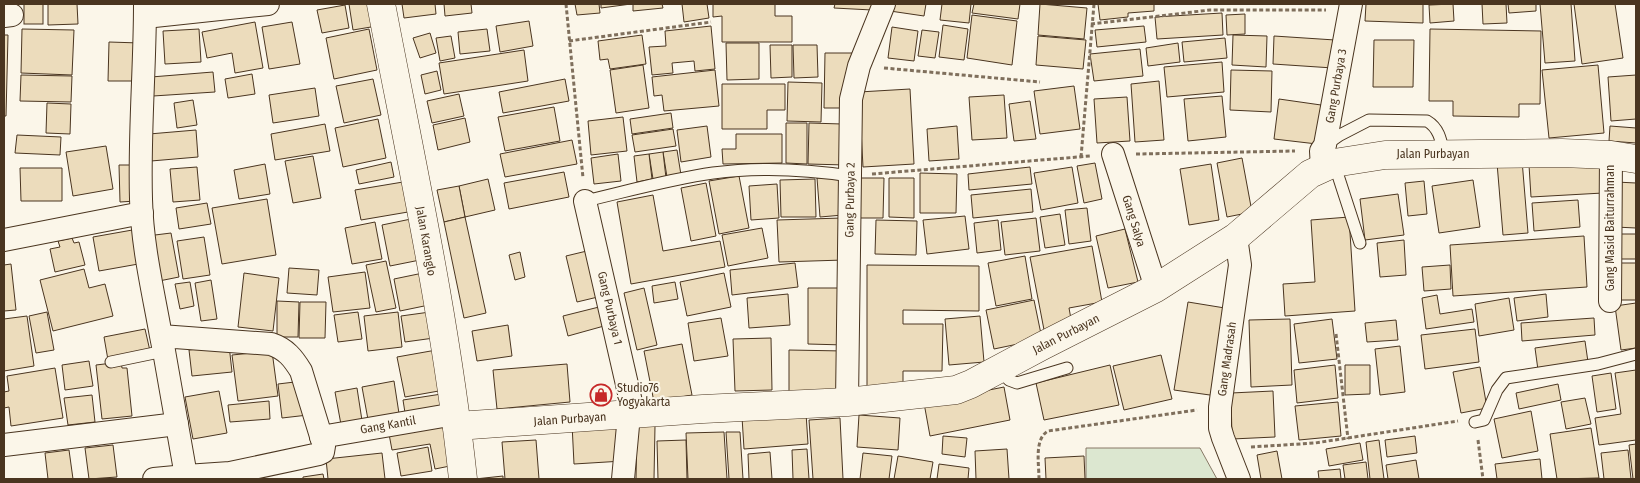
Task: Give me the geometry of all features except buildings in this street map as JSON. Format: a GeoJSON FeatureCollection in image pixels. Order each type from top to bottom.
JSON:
{"type":"FeatureCollection","features":[{"type":"Feature","properties":{"kind":"street"},"geometry":{"type":"LineString","coordinates":[[186,476],[143,232],[141,128],[145,10],[268,4]]}},
{"type":"Feature","properties":{"kind":"street","name":"Jalan Karanglo"},"geometry":{"type":"LineString","coordinates":[[381,4],[428,252],[456,420],[463,479]]}},
{"type":"Feature","properties":{"kind":"street","name":"Gang Purbaya 2"},"geometry":{"type":"LineString","coordinates":[[847,402],[851,99],[859,66],[884,4]]}},
{"type":"Feature","properties":{"kind":"street","name":"Gang Purbaya 3"},"geometry":{"type":"LineString","coordinates":[[1325,156],[1350,7]]}},
{"type":"Feature","properties":{"kind":"street","name":"Jalan Purbayan"},"geometry":{"type":"LineString","coordinates":[[456,420],[631,415],[703,409],[847,402],[956,390],[1156,288],[1236,237],[1310,174],[1325,156],[1562,153],[1624,157]]}},
{"type":"Feature","properties":{"kind":"street","name":"Gang Salya"},"geometry":{"type":"LineString","coordinates":[[1113,154],[1156,288]]}},
{"type":"Feature","properties":{"kind":"street","name":"Gang Masid Baiturrahman"},"geometry":{"type":"LineString","coordinates":[[1610,302],[1624,157]]}},
{"type":"Feature","properties":{"kind":"street","name":"Gang Purbaya 1"},"geometry":{"type":"LineString","coordinates":[[586,201],[631,415],[623,479]]}},
{"type":"Feature","properties":{"kind":"street"},"geometry":{"type":"LineString","coordinates":[[4,240],[142,213]]}},
{"type":"Feature","properties":{"kind":"street","name":"Gang Madrasah"},"geometry":{"type":"LineString","coordinates":[[1236,237],[1240,265],[1220,407],[1220,428],[1239,479]]}},
{"type":"Feature","properties":{"kind":"street"},"geometry":{"type":"LineString","coordinates":[[154,479],[186,476],[230,476],[319,454],[323,452],[324,446],[301,371],[294,360],[281,347],[270,344],[162,343]]}},
{"type":"Feature","properties":{"kind":"street","name":"Gang Kantil"},"geometry":{"type":"LineString","coordinates":[[321,437],[456,420]]}},
{"type":"Feature","properties":{"kind":"street"},"geometry":{"type":"LineString","coordinates":[[4,445],[177,424]]}},
{"type":"Feature","properties":{"kind":"lane"},"geometry":{"type":"LineString","coordinates":[[1360,243],[1325,156],[1340,134],[1369,120],[1427,120],[1438,130],[1444,154]]}},
{"type":"Feature","properties":{"kind":"lane"},"geometry":{"type":"LineString","coordinates":[[586,201],[684,178],[715,173],[758,170],[817,171],[850,176]]}},
{"type":"Feature","properties":{"kind":"lane"},"geometry":{"type":"LineString","coordinates":[[112,362],[162,343]]}},
{"type":"Feature","properties":{"kind":"lane"},"geometry":{"type":"LineString","coordinates":[[1475,422],[1484,420],[1497,390],[1506,378],[1598,364],[1636,354]]}},
{"type":"Feature","properties":{"kind":"lane"},"geometry":{"type":"LineString","coordinates":[[999,369],[1009,380],[1018,383],[1066,368]]}},
{"type":"Feature","properties":{"kind":"path"},"geometry":{"type":"LineString","coordinates":[[566,4],[586,201]]}},
{"type":"Feature","properties":{"kind":"path"},"geometry":{"type":"LineString","coordinates":[[1081,158],[1094,4]]}},
{"type":"Feature","properties":{"kind":"path"},"geometry":{"type":"LineString","coordinates":[[1091,24],[1210,10],[1350,7]]}},
{"type":"Feature","properties":{"kind":"path"},"geometry":{"type":"LineString","coordinates":[[569,41],[711,22]]}},
{"type":"Feature","properties":{"kind":"path"},"geometry":{"type":"LineString","coordinates":[[859,66],[1040,82]]}},
{"type":"Feature","properties":{"kind":"path"},"geometry":{"type":"LineString","coordinates":[[850,176],[1113,154],[1325,156]]}},
{"type":"Feature","properties":{"kind":"path"},"geometry":{"type":"LineString","coordinates":[[1336,334],[1348,439]]}},
{"type":"Feature","properties":{"kind":"path"},"geometry":{"type":"LineString","coordinates":[[1039,479],[1039,440],[1048,431],[1220,407]]}},
{"type":"Feature","properties":{"kind":"path"},"geometry":{"type":"LineString","coordinates":[[1227,449],[1316,443],[1456,421],[1475,422],[1482,479]]}},
{"type":"Feature","properties":{"kind":"green space"},"geometry":{"type":"Polygon","coordinates":[[[1086,448],[1200,448],[1217,479],[1086,479],[1086,448]]]}},
{"type":"Feature","properties":{"kind":"place","name":"Studio76 Yogyakarta"},"geometry":{"type":"Point","coordinates":[601,395]}}]}
